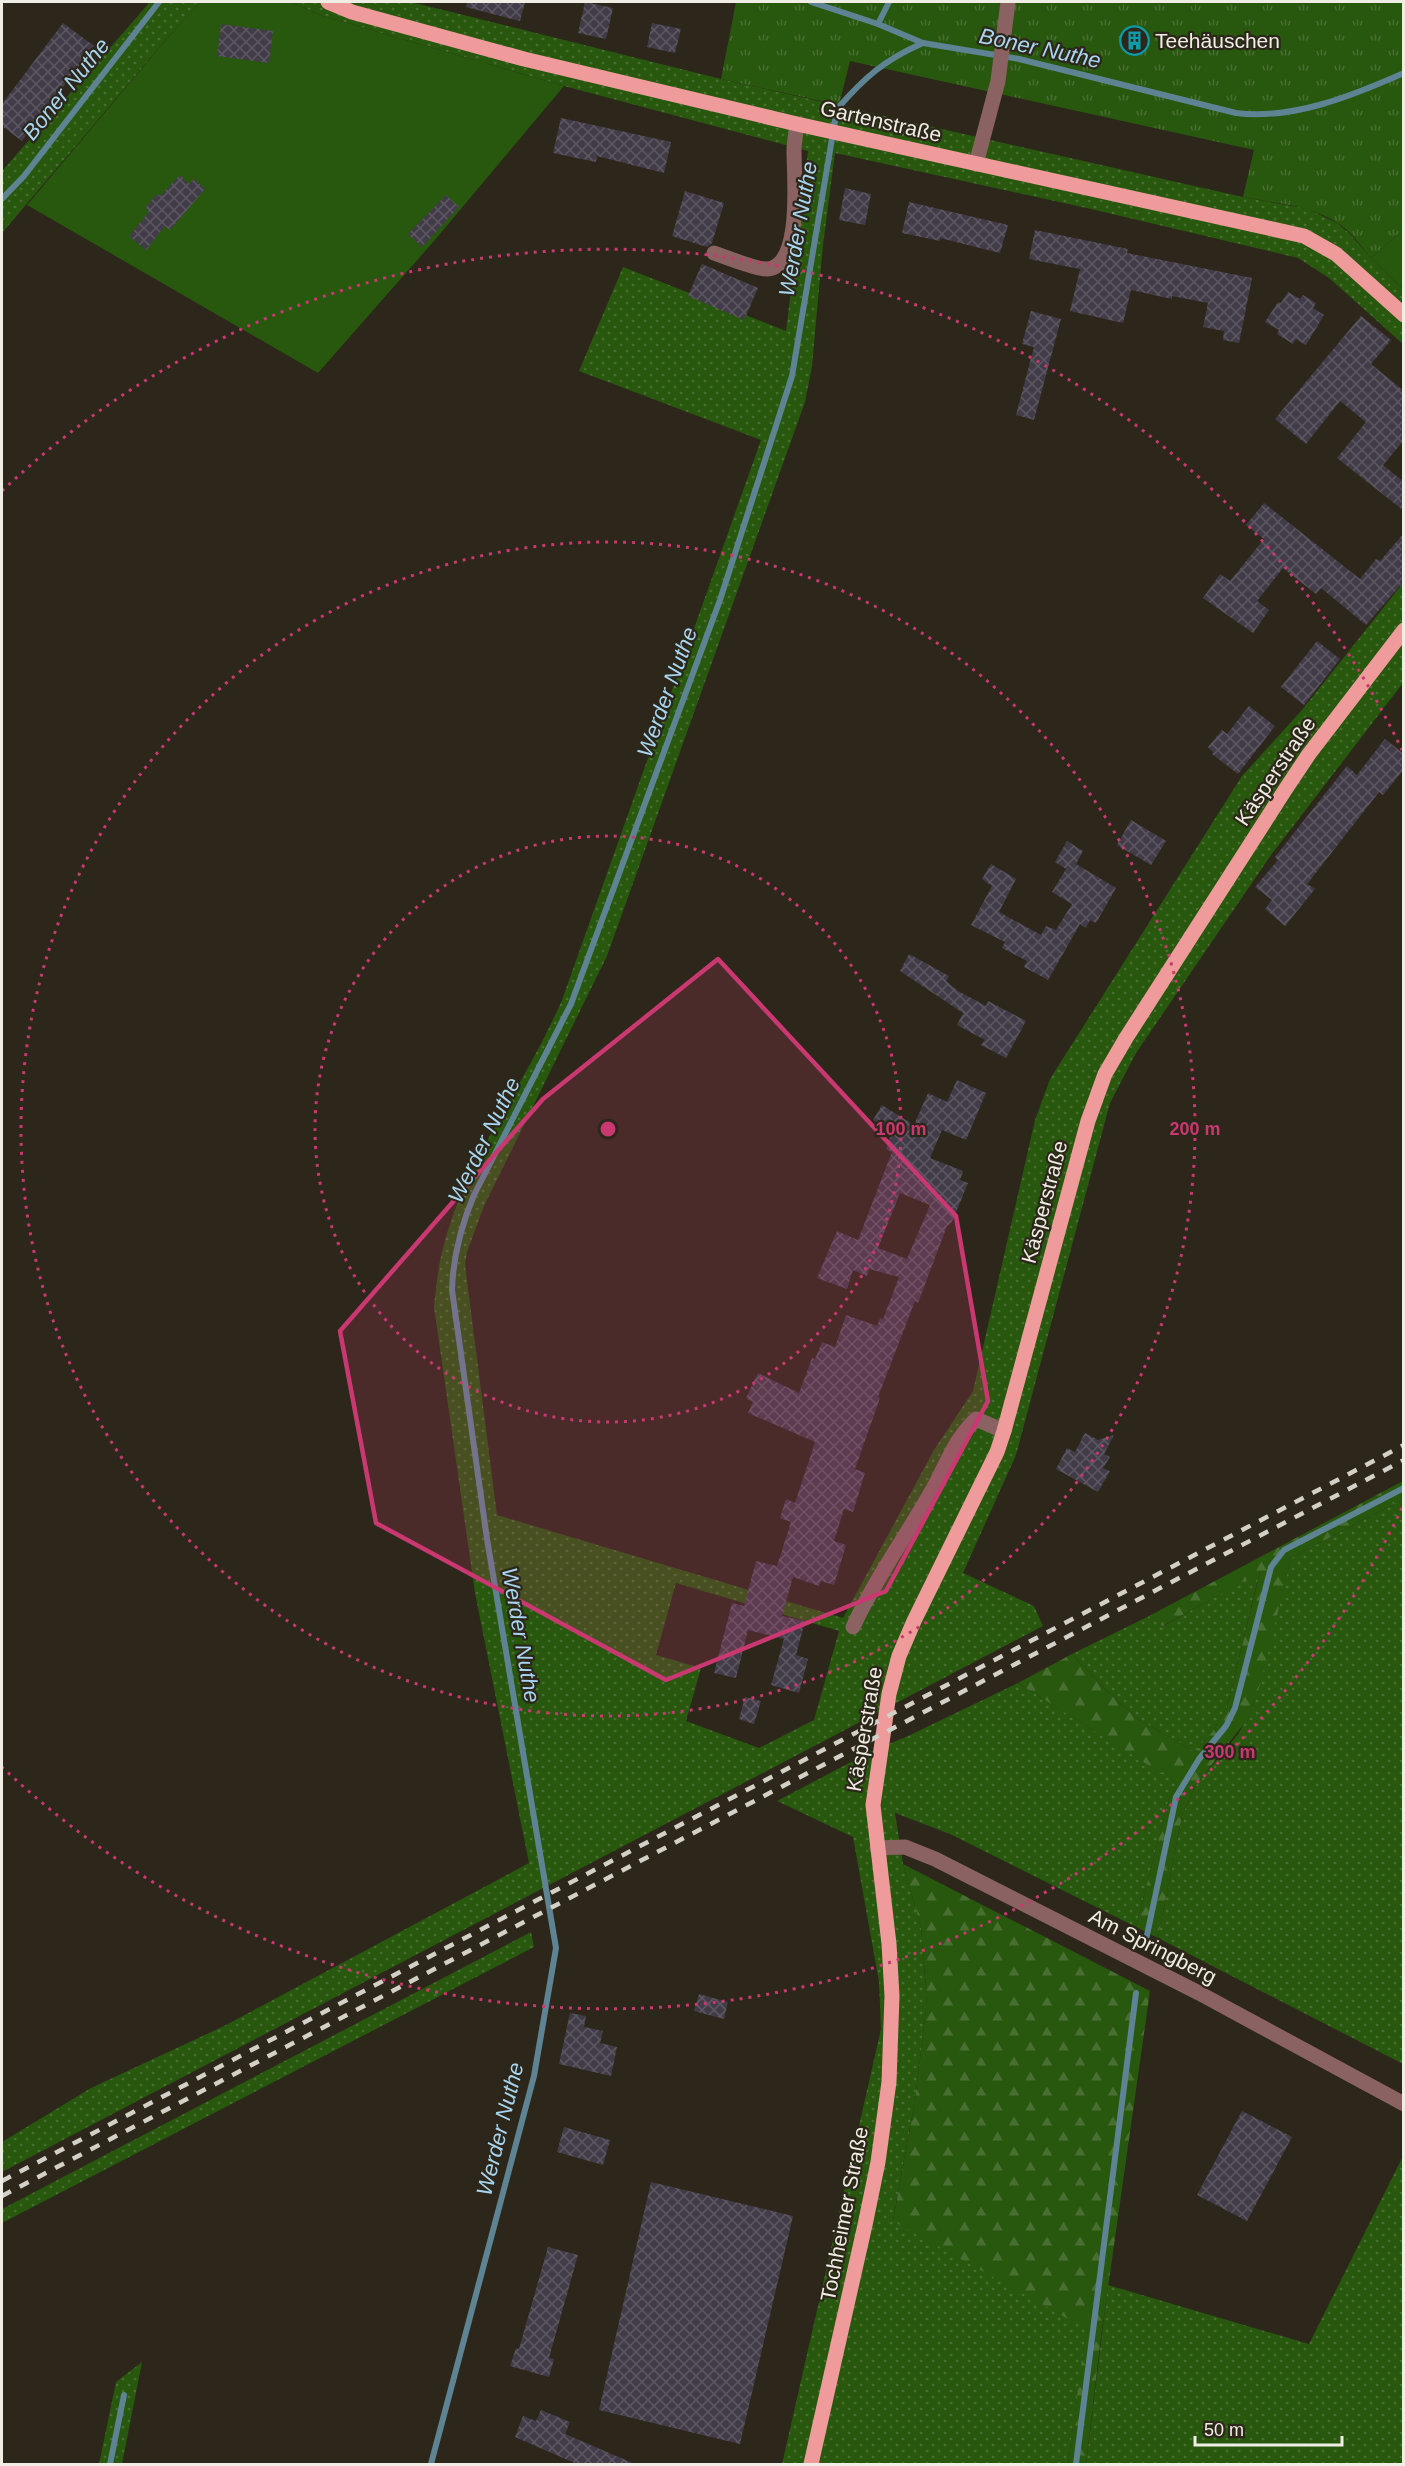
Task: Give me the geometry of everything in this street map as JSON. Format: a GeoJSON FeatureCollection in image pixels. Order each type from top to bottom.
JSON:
{"type":"FeatureCollection","features":[{"type":"Feature","properties":{"kind":"main road","name":"Gartenstraße"},"geometry":{"type":"LineString","coordinates":[[328,2],[352,12],[524,59],[814,128],[1304,236],[1336,254],[1404,315]]}},
{"type":"Feature","properties":{"kind":"main road","name":"Käsperstraße"},"geometry":{"type":"LineString","coordinates":[[891,1967],[877,1848],[873,1788],[893,1674],[914,1621],[985,1477],[1004,1431],[1085,1132],[1105,1074],[1285,790],[1316,744],[1404,630]]}},
{"type":"Feature","properties":{"kind":"main road","name":"Tochheimer Straße"},"geometry":{"type":"LineString","coordinates":[[811,2464],[878,2162],[891,2042],[891,1967]]}},
{"type":"Feature","properties":{"kind":"street"},"geometry":{"type":"LineString","coordinates":[[976,164],[998,81],[1008,2]]}},
{"type":"Feature","properties":{"kind":"street"},"geometry":{"type":"LineString","coordinates":[[714,253],[767,269],[780,264],[787,251],[794,225],[794,148],[797,124]]}},
{"type":"Feature","properties":{"kind":"street"},"geometry":{"type":"LineString","coordinates":[[853,1627],[863,1606],[931,1493],[952,1449],[963,1432],[976,1419],[1004,1431]]}},
{"type":"Feature","properties":{"kind":"street","name":"Am Springberg"},"geometry":{"type":"LineString","coordinates":[[877,1848],[905,1847],[934,1859],[1199,1993],[1404,2104]]}},
{"type":"Feature","properties":{"kind":"highlighted area"},"geometry":{"type":"Polygon","coordinates":[[[718,959],[956,1216],[988,1401],[886,1591],[666,1680],[376,1523],[340,1331],[543,1099],[718,959]]]}},
{"type":"Feature","properties":{"kind":"green space"},"geometry":{"type":"Polygon","coordinates":[[[150,2],[201,2],[181,22],[2,233],[2,171],[150,2]]]}},
{"type":"Feature","properties":{"kind":"green space"},"geometry":{"type":"Polygon","coordinates":[[[201,2],[291,2],[323,16],[564,86],[434,241],[318,373],[27,205],[181,22],[201,2]]]}},
{"type":"Feature","properties":{"kind":"green space"},"geometry":{"type":"Polygon","coordinates":[[[291,2],[411,2],[721,79],[1243,197],[1308,209],[1337,223],[1349,233],[1403,289],[1403,344],[1329,278],[1298,258],[1091,209],[835,153],[823,245],[812,366],[805,402],[607,956],[484,1206],[467,1252],[465,1265],[497,1515],[843,1618],[934,1450],[973,1391],[1035,1120],[1050,1079],[1242,776],[1302,710],[1403,583],[1403,683],[1271,855],[1136,1053],[1110,1103],[1016,1455],[963,1573],[1034,1606],[1043,1626],[2,2172],[2,2142],[91,2088],[224,2026],[529,1863],[475,1593],[434,1307],[438,1270],[453,1215],[466,1183],[562,1000],[761,440],[579,371],[623,267],[786,331],[808,151],[564,86],[323,16],[291,2]],[[676,1583],[656,1655],[701,1668],[686,1721],[759,1748],[814,1720],[839,1631],[676,1583]]]}},
{"type":"Feature","properties":{"kind":"green space"},"geometry":{"type":"Polygon","coordinates":[[[736,2],[1403,2],[1403,230],[1371,258],[1350,233],[1327,217],[1285,204],[1243,197],[1254,150],[850,61],[839,105],[721,79],[736,2]]]}},
{"type":"Feature","properties":{"kind":"green space"},"geometry":{"type":"Polygon","coordinates":[[[1403,230],[1403,289],[1371,258],[1403,230]]]}},
{"type":"Feature","properties":{"kind":"green space"},"geometry":{"type":"Polygon","coordinates":[[[1403,1481],[1403,1499],[1291,1558],[1261,1682],[1247,1720],[1195,1786],[1182,1816],[1158,1938],[1136,1927],[1169,1798],[1177,1783],[1018,1683],[1072,1654],[1138,1719],[1195,1752],[1213,1731],[1227,1707],[1260,1572],[1163,1626],[1149,1616],[1403,1481]]]}},
{"type":"Feature","properties":{"kind":"green space"},"geometry":{"type":"Polygon","coordinates":[[[1403,1499],[1403,2064],[1158,1938],[1182,1816],[1195,1786],[1239,1733],[1253,1705],[1291,1558],[1403,1499]]]}},
{"type":"Feature","properties":{"kind":"green space"},"geometry":{"type":"Polygon","coordinates":[[[1260,1571],[1227,1707],[1213,1731],[1195,1752],[1138,1719],[1072,1654],[1149,1616],[1164,1626],[1260,1571]]]}},
{"type":"Feature","properties":{"kind":"green space"},"geometry":{"type":"Polygon","coordinates":[[[1018,1683],[1178,1783],[1169,1798],[1136,1927],[950,1834],[895,1813],[903,1864],[921,1928],[927,2001],[915,2100],[893,2220],[1087,2329],[1068,2464],[782,2464],[881,2029],[879,1982],[853,1837],[777,1801],[870,1752],[1018,1683]]]}},
{"type":"Feature","properties":{"kind":"green space"},"geometry":{"type":"Polygon","coordinates":[[[903,1864],[1150,1991],[1101,2337],[1086,2464],[1068,2464],[1086,2329],[893,2221],[915,2100],[927,2001],[921,1928],[903,1864]]]}},
{"type":"Feature","properties":{"kind":"green space"},"geometry":{"type":"Polygon","coordinates":[[[531,1932],[534,1947],[2,2223],[2,2209],[531,1932]]]}},
{"type":"Feature","properties":{"kind":"green space"},"geometry":{"type":"Polygon","coordinates":[[[1403,2156],[1403,2464],[1086,2464],[1108,2285],[1309,2344],[1403,2156]]]}},
{"type":"Feature","properties":{"kind":"green space"},"geometry":{"type":"Polygon","coordinates":[[[142,2362],[122,2464],[99,2464],[116,2382],[142,2362]]]}},
{"type":"Feature","properties":{"kind":"building"},"geometry":{"type":"Polygon","coordinates":[[[467,2],[525,2],[520,21],[466,7],[467,2]]]}},
{"type":"Feature","properties":{"kind":"building"},"geometry":{"type":"Polygon","coordinates":[[[585,2],[613,8],[606,39],[578,33],[585,2]]]}},
{"type":"Feature","properties":{"kind":"building"},"geometry":{"type":"Polygon","coordinates":[[[63,23],[94,46],[22,141],[2,126],[2,104],[63,23]]]}},
{"type":"Feature","properties":{"kind":"building"},"geometry":{"type":"Polygon","coordinates":[[[652,23],[681,29],[675,53],[647,47],[652,23]]]}},
{"type":"Feature","properties":{"kind":"building"},"geometry":{"type":"Polygon","coordinates":[[[221,24],[273,31],[269,63],[217,56],[221,24]]]}},
{"type":"Feature","properties":{"kind":"building","name":"Teehäuschen"},"geometry":{"type":"Polygon","coordinates":[[[1134,26],[1144,30],[1148,40],[1144,50],[1134,54],[1124,50],[1120,40],[1124,30],[1134,26]]]}},
{"type":"Feature","properties":{"kind":"building"},"geometry":{"type":"Polygon","coordinates":[[[561,118],[671,142],[664,173],[597,156],[596,162],[553,153],[561,118]]]}},
{"type":"Feature","properties":{"kind":"building"},"geometry":{"type":"Polygon","coordinates":[[[180,175],[189,184],[194,179],[205,189],[170,230],[165,226],[146,250],[129,236],[149,212],[145,208],[157,194],[160,196],[180,175]]]}},
{"type":"Feature","properties":{"kind":"building"},"geometry":{"type":"Polygon","coordinates":[[[845,188],[871,194],[865,225],[839,220],[845,188]]]}},
{"type":"Feature","properties":{"kind":"building"},"geometry":{"type":"Polygon","coordinates":[[[685,191],[724,203],[712,243],[707,247],[672,236],[685,191]]]}},
{"type":"Feature","properties":{"kind":"building"},"geometry":{"type":"Polygon","coordinates":[[[446,195],[459,207],[422,247],[408,234],[446,195]]]}},
{"type":"Feature","properties":{"kind":"building"},"geometry":{"type":"Polygon","coordinates":[[[909,202],[1008,225],[1000,253],[940,238],[940,241],[902,233],[909,202]]]}},
{"type":"Feature","properties":{"kind":"building"},"geometry":{"type":"Polygon","coordinates":[[[1035,230],[1128,249],[1127,253],[1252,278],[1239,343],[1223,340],[1224,331],[1203,327],[1208,303],[1172,296],[1172,299],[1131,290],[1123,323],[1070,311],[1080,269],[1029,259],[1035,230]]]}},
{"type":"Feature","properties":{"kind":"building"},"geometry":{"type":"Polygon","coordinates":[[[702,264],[758,288],[744,320],[688,296],[702,264]]]}},
{"type":"Feature","properties":{"kind":"building"},"geometry":{"type":"Polygon","coordinates":[[[1288,292],[1300,299],[1303,295],[1316,303],[1313,308],[1324,315],[1306,345],[1296,339],[1293,344],[1277,334],[1279,330],[1265,322],[1278,302],[1281,303],[1288,292]]]}},
{"type":"Feature","properties":{"kind":"building"},"geometry":{"type":"Polygon","coordinates":[[[1031,311],[1061,319],[1034,420],[1016,415],[1034,347],[1022,344],[1031,311]]]}},
{"type":"Feature","properties":{"kind":"building"},"geometry":{"type":"Polygon","coordinates":[[[1361,316],[1391,340],[1371,364],[1404,391],[1404,440],[1383,465],[1404,482],[1404,511],[1337,458],[1366,422],[1340,401],[1306,444],[1275,419],[1361,316]]]}},
{"type":"Feature","properties":{"kind":"building"},"geometry":{"type":"Polygon","coordinates":[[[1264,503],[1360,579],[1376,559],[1380,561],[1404,533],[1404,581],[1366,625],[1321,588],[1316,594],[1283,568],[1257,601],[1269,610],[1253,633],[1203,598],[1220,574],[1230,581],[1264,539],[1246,525],[1264,503]]]}},
{"type":"Feature","properties":{"kind":"building"},"geometry":{"type":"Polygon","coordinates":[[[1317,641],[1340,659],[1304,705],[1281,687],[1317,641]]]}},
{"type":"Feature","properties":{"kind":"building"},"geometry":{"type":"Polygon","coordinates":[[[1249,706],[1275,726],[1238,774],[1212,754],[1213,752],[1208,747],[1222,730],[1227,734],[1249,706]]]}},
{"type":"Feature","properties":{"kind":"building"},"geometry":{"type":"Polygon","coordinates":[[[1385,739],[1404,754],[1404,769],[1383,795],[1379,792],[1307,884],[1315,889],[1285,926],[1265,909],[1272,900],[1255,887],[1278,860],[1275,857],[1347,766],[1357,775],[1385,739]]]}},
{"type":"Feature","properties":{"kind":"building"},"geometry":{"type":"Polygon","coordinates":[[[1131,820],[1166,841],[1151,865],[1117,845],[1131,820]]]}},
{"type":"Feature","properties":{"kind":"building"},"geometry":{"type":"Polygon","coordinates":[[[1067,841],[1083,851],[1076,864],[1116,888],[1096,923],[1090,920],[1086,928],[1080,924],[1048,980],[1024,967],[1027,961],[1002,948],[1005,942],[971,925],[992,886],[982,879],[991,864],[1016,879],[999,912],[1041,935],[1046,926],[1056,930],[1072,904],[1052,892],[1066,869],[1055,862],[1067,841]]]}},
{"type":"Feature","properties":{"kind":"building"},"geometry":{"type":"Polygon","coordinates":[[[909,954],[949,976],[946,981],[958,991],[986,1006],[988,1001],[1026,1021],[1006,1058],[981,1045],[985,1040],[957,1025],[963,1013],[900,971],[909,954]]]}},
{"type":"Feature","properties":{"kind":"building"},"geometry":{"type":"Polygon","coordinates":[[[957,1080],[986,1093],[966,1140],[942,1130],[930,1158],[963,1171],[960,1180],[968,1183],[952,1222],[947,1226],[918,1303],[915,1301],[878,1397],[880,1398],[855,1469],[865,1473],[853,1512],[844,1509],[834,1541],[846,1545],[834,1585],[821,1581],[819,1586],[793,1577],[782,1616],[805,1621],[796,1655],[808,1659],[799,1693],[771,1685],[784,1639],[748,1630],[736,1678],[714,1673],[732,1603],[744,1606],[756,1561],[777,1566],[791,1522],[780,1518],[786,1499],[795,1503],[815,1442],[748,1413],[753,1402],[746,1398],[758,1373],[799,1393],[812,1358],[815,1359],[822,1342],[835,1347],[846,1315],[877,1326],[880,1318],[883,1319],[899,1277],[869,1269],[867,1276],[853,1270],[847,1289],[817,1278],[837,1231],[858,1240],[892,1152],[886,1149],[892,1132],[873,1120],[882,1105],[914,1125],[928,1093],[947,1102],[957,1080]],[[900,1193],[878,1248],[907,1259],[930,1205],[900,1193]]]}},
{"type":"Feature","properties":{"kind":"building"},"geometry":{"type":"Polygon","coordinates":[[[1085,1433],[1098,1440],[1114,1435],[1104,1454],[1110,1457],[1103,1468],[1110,1471],[1098,1492],[1056,1469],[1067,1448],[1075,1452],[1085,1433]]]}},
{"type":"Feature","properties":{"kind":"building"},"geometry":{"type":"Polygon","coordinates":[[[745,1697],[761,1701],[754,1724],[739,1719],[745,1697]]]}},
{"type":"Feature","properties":{"kind":"building"},"geometry":{"type":"Polygon","coordinates":[[[699,1994],[728,2002],[724,2019],[694,2011],[699,1994]]]}},
{"type":"Feature","properties":{"kind":"building"},"geometry":{"type":"Polygon","coordinates":[[[570,2013],[586,2016],[584,2027],[603,2031],[600,2043],[617,2047],[611,2076],[559,2064],[570,2013]]]}},
{"type":"Feature","properties":{"kind":"building"},"geometry":{"type":"Polygon","coordinates":[[[1242,2111],[1292,2137],[1247,2221],[1197,2195],[1242,2111]]]}},
{"type":"Feature","properties":{"kind":"building"},"geometry":{"type":"Polygon","coordinates":[[[564,2127],[610,2140],[603,2165],[557,2152],[564,2127]]]}},
{"type":"Feature","properties":{"kind":"building"},"geometry":{"type":"Polygon","coordinates":[[[651,2182],[793,2216],[740,2444],[599,2410],[651,2182]]]}},
{"type":"Feature","properties":{"kind":"building"},"geometry":{"type":"Polygon","coordinates":[[[548,2247],[578,2255],[549,2358],[554,2359],[549,2377],[510,2366],[516,2348],[519,2349],[548,2247]]]}},
{"type":"Feature","properties":{"kind":"building"},"geometry":{"type":"Polygon","coordinates":[[[541,2410],[570,2422],[565,2434],[635,2464],[577,2464],[515,2437],[523,2416],[536,2421],[541,2410]]]}},
{"type":"Feature","properties":{"kind":"waterway","name":"Boner Nuthe"},"geometry":{"type":"LineString","coordinates":[[2,199],[24,176],[159,2]]}},
{"type":"Feature","properties":{"kind":"waterway","name":"Boner Nuthe"},"geometry":{"type":"LineString","coordinates":[[811,2],[878,24],[923,43],[1019,59],[1236,113],[1279,113],[1322,104],[1343,98],[1404,73]]}},
{"type":"Feature","properties":{"kind":"waterway"},"geometry":{"type":"LineString","coordinates":[[878,24],[889,2]]}},
{"type":"Feature","properties":{"kind":"waterway","name":"Werder Nuthe"},"geometry":{"type":"LineString","coordinates":[[431,2464],[534,2076],[556,1948],[487,1539],[452,1290],[456,1253],[474,1195],[571,1004],[720,600],[792,376],[837,109],[856,88],[886,63],[923,43]]}},
{"type":"Feature","properties":{"kind":"waterway"},"geometry":{"type":"LineString","coordinates":[[1146,1940],[1176,1797],[1199,1759],[1226,1726],[1235,1708],[1271,1567],[1284,1550],[1404,1488]]}},
{"type":"Feature","properties":{"kind":"waterway"},"geometry":{"type":"LineString","coordinates":[[1076,2464],[1136,1993]]}},
{"type":"Feature","properties":{"kind":"waterway"},"geometry":{"type":"LineString","coordinates":[[110,2464],[124,2395]]}},
{"type":"Feature","properties":{"kind":"railway"},"geometry":{"type":"LineString","coordinates":[[2,2181],[1404,1445]]}},
{"type":"Feature","properties":{"kind":"railway"},"geometry":{"type":"LineString","coordinates":[[2,2196],[1404,1460]]}},
{"type":"Feature","properties":{"kind":"place","name":"Teehäuschen"},"geometry":{"type":"Point","coordinates":[1134,40]}}]}
